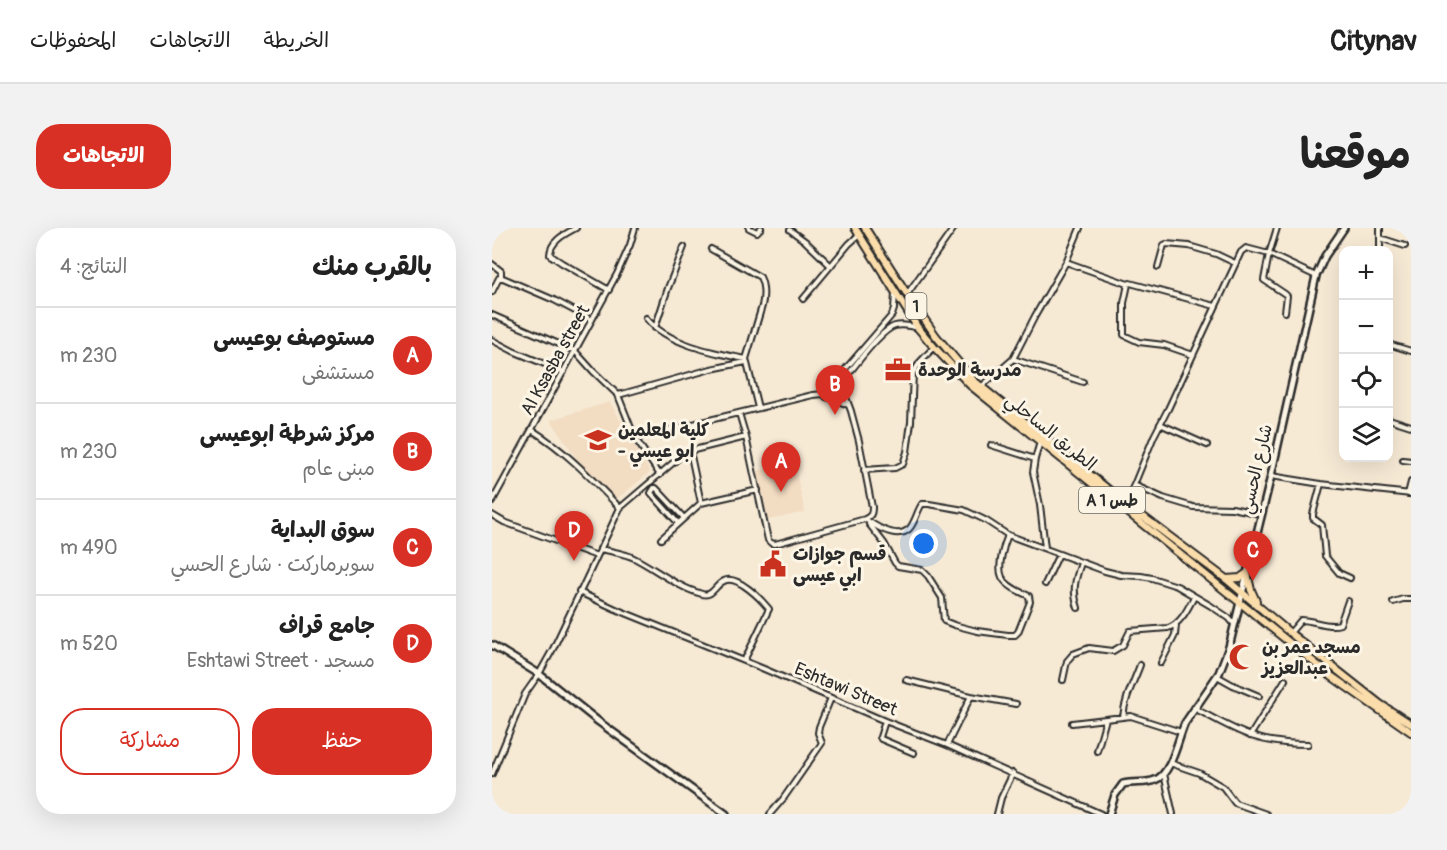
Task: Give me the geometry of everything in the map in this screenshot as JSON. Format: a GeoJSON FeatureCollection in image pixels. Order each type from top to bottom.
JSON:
{"type":"FeatureCollection","features":[{"type":"Feature","properties":{"kind":"highway","name":"الطريق الساحلي"},"geometry":{"type":"LineString","coordinates":[[855,228],[918,328],[970,385],[1331,676],[1411,732]]}},
{"type":"Feature","properties":{"kind":"highway","name":"الطريق الساحلي"},"geometry":{"type":"LineString","coordinates":[[865,228],[936,336],[973,380],[1125,503],[1226,579],[1380,704],[1409,723]]}},
{"type":"Feature","properties":{"kind":"highway"},"geometry":{"type":"LineString","coordinates":[[1226,579],[1235,579],[1247,573],[1251,590],[1259,606]]}},
{"type":"Feature","properties":{"kind":"street"},"geometry":{"type":"LineString","coordinates":[[576,228],[557,240],[550,249],[550,255],[609,290]]}},
{"type":"Feature","properties":{"kind":"street","name":"Al Ksasba street"},"geometry":{"type":"LineString","coordinates":[[492,502],[609,290],[630,245],[635,228]]}},
{"type":"Feature","properties":{"kind":"street"},"geometry":{"type":"LineString","coordinates":[[749,228],[759,232],[761,228]]}},
{"type":"Feature","properties":{"kind":"street"},"geometry":{"type":"LineString","coordinates":[[907,294],[954,228]]}},
{"type":"Feature","properties":{"kind":"street"},"geometry":{"type":"LineString","coordinates":[[981,387],[1012,359],[1066,262],[1080,228]]}},
{"type":"Feature","properties":{"kind":"street"},"geometry":{"type":"LineString","coordinates":[[1277,228],[1264,280],[1286,294],[1285,312]]}},
{"type":"Feature","properties":{"kind":"street","name":"شارع الحسي"},"geometry":{"type":"LineString","coordinates":[[1164,774],[1181,732],[1224,662],[1271,476],[1316,276],[1324,256],[1344,228]]}},
{"type":"Feature","properties":{"kind":"street"},"geometry":{"type":"LineString","coordinates":[[1380,228],[1380,246]]}},
{"type":"Feature","properties":{"kind":"street"},"geometry":{"type":"LineString","coordinates":[[790,230],[831,266]]}},
{"type":"Feature","properties":{"kind":"street"},"geometry":{"type":"LineString","coordinates":[[803,299],[849,244],[859,236]]}},
{"type":"Feature","properties":{"kind":"street"},"geometry":{"type":"LineString","coordinates":[[1380,238],[1405,246]]}},
{"type":"Feature","properties":{"kind":"street"},"geometry":{"type":"LineString","coordinates":[[1158,267],[1166,244],[1189,246],[1216,254],[1235,263]]}},
{"type":"Feature","properties":{"kind":"street"},"geometry":{"type":"LineString","coordinates":[[655,328],[684,247]]}},
{"type":"Feature","properties":{"kind":"street"},"geometry":{"type":"LineString","coordinates":[[711,249],[762,280],[762,306],[746,360],[759,408]]}},
{"type":"Feature","properties":{"kind":"street"},"geometry":{"type":"LineString","coordinates":[[1125,503],[1241,252],[1245,249],[1269,254],[1316,276]]}},
{"type":"Feature","properties":{"kind":"street"},"geometry":{"type":"LineString","coordinates":[[1066,262],[1128,284],[1215,306]]}},
{"type":"Feature","properties":{"kind":"street"},"geometry":{"type":"LineString","coordinates":[[492,264],[501,271],[501,277],[492,292]]}},
{"type":"Feature","properties":{"kind":"street"},"geometry":{"type":"LineString","coordinates":[[501,277],[554,300],[592,320]]}},
{"type":"Feature","properties":{"kind":"street"},"geometry":{"type":"LineString","coordinates":[[1128,284],[1124,303],[1124,335],[1139,342],[1164,345],[1193,355]]}},
{"type":"Feature","properties":{"kind":"street"},"geometry":{"type":"LineString","coordinates":[[832,390],[892,315],[895,293]]}},
{"type":"Feature","properties":{"kind":"street"},"geometry":{"type":"LineString","coordinates":[[492,315],[576,351],[615,394],[746,360]]}},
{"type":"Feature","properties":{"kind":"street"},"geometry":{"type":"LineString","coordinates":[[646,318],[655,328],[677,340],[746,360]]}},
{"type":"Feature","properties":{"kind":"street"},"geometry":{"type":"LineString","coordinates":[[832,390],[841,384],[877,340],[889,329],[903,325],[918,328]]}},
{"type":"Feature","properties":{"kind":"street"},"geometry":{"type":"LineString","coordinates":[[492,340],[564,372]]}},
{"type":"Feature","properties":{"kind":"street"},"geometry":{"type":"LineString","coordinates":[[1393,345],[1411,351]]}},
{"type":"Feature","properties":{"kind":"street"},"geometry":{"type":"LineString","coordinates":[[864,470],[895,468],[903,464],[911,422],[914,373],[920,362],[934,347]]}},
{"type":"Feature","properties":{"kind":"street"},"geometry":{"type":"LineString","coordinates":[[1012,359],[1083,382]]}},
{"type":"Feature","properties":{"kind":"street"},"geometry":{"type":"LineString","coordinates":[[739,413],[768,540],[771,543],[775,544],[865,519],[872,514],[872,507],[859,441],[841,384]]}},
{"type":"Feature","properties":{"kind":"street"},"geometry":{"type":"LineString","coordinates":[[824,394],[825,389],[844,394]]}},
{"type":"Feature","properties":{"kind":"street"},"geometry":{"type":"LineString","coordinates":[[831,398],[834,396],[832,390]]}},
{"type":"Feature","properties":{"kind":"street"},"geometry":{"type":"LineString","coordinates":[[618,394],[635,438],[660,475]]}},
{"type":"Feature","properties":{"kind":"street"},"geometry":{"type":"LineString","coordinates":[[635,438],[824,394]]}},
{"type":"Feature","properties":{"kind":"street"},"geometry":{"type":"LineString","coordinates":[[824,394],[826,398],[848,405]]}},
{"type":"Feature","properties":{"kind":"street"},"geometry":{"type":"LineString","coordinates":[[1393,420],[1411,426]]}},
{"type":"Feature","properties":{"kind":"street"},"geometry":{"type":"LineString","coordinates":[[1160,424],[1207,445]]}},
{"type":"Feature","properties":{"kind":"street"},"geometry":{"type":"LineString","coordinates":[[532,430],[564,452],[620,508]]}},
{"type":"Feature","properties":{"kind":"street"},"geometry":{"type":"LineString","coordinates":[[492,774],[519,706],[553,649],[620,508],[681,456],[690,451],[746,437]]}},
{"type":"Feature","properties":{"kind":"street"},"geometry":{"type":"LineString","coordinates":[[1040,442],[1033,472],[1045,548]]}},
{"type":"Feature","properties":{"kind":"street"},"geometry":{"type":"LineString","coordinates":[[991,445],[1035,459]]}},
{"type":"Feature","properties":{"kind":"street"},"geometry":{"type":"LineString","coordinates":[[690,451],[701,503]]}},
{"type":"Feature","properties":{"kind":"street"},"geometry":{"type":"LineString","coordinates":[[1403,460],[1411,461]]}},
{"type":"Feature","properties":{"kind":"street"},"geometry":{"type":"LineString","coordinates":[[1271,476],[1409,494],[1411,482]]}},
{"type":"Feature","properties":{"kind":"street"},"geometry":{"type":"LineString","coordinates":[[1321,484],[1312,516],[1322,525],[1325,556],[1339,573],[1350,578]]}},
{"type":"Feature","properties":{"kind":"street"},"geometry":{"type":"LineString","coordinates":[[1134,485],[1163,498],[1193,507],[1232,508],[1261,514]]}},
{"type":"Feature","properties":{"kind":"street"},"geometry":{"type":"LineString","coordinates":[[678,523],[651,493],[654,488],[684,518]]}},
{"type":"Feature","properties":{"kind":"street"},"geometry":{"type":"LineString","coordinates":[[660,539],[701,503],[758,490]]}},
{"type":"Feature","properties":{"kind":"street"},"geometry":{"type":"LineString","coordinates":[[865,519],[878,529],[893,533],[909,529],[922,504],[964,510],[1008,535],[1081,563],[1122,575],[1142,576],[1177,586],[1224,614],[1234,624]]}},
{"type":"Feature","properties":{"kind":"street"},"geometry":{"type":"LineString","coordinates":[[492,515],[504,522],[597,556]]}},
{"type":"Feature","properties":{"kind":"street"},"geometry":{"type":"LineString","coordinates":[[865,519],[885,543],[894,563],[898,566],[922,570],[928,576],[942,598],[944,621],[977,631],[1015,635],[1030,603],[1029,596],[1002,578],[1002,552],[1008,535]]}},
{"type":"Feature","properties":{"kind":"street"},"geometry":{"type":"LineString","coordinates":[[600,549],[633,558],[669,580],[706,596],[727,579],[748,588],[769,609],[744,661]]}},
{"type":"Feature","properties":{"kind":"street"},"geometry":{"type":"LineString","coordinates":[[1045,584],[1059,554]]}},
{"type":"Feature","properties":{"kind":"street"},"geometry":{"type":"LineString","coordinates":[[1078,608],[1074,595],[1081,563]]}},
{"type":"Feature","properties":{"kind":"street","name":"Eshtawi Street"},"geometry":{"type":"LineString","coordinates":[[579,592],[947,745],[1101,814]]}},
{"type":"Feature","properties":{"kind":"street"},"geometry":{"type":"LineString","coordinates":[[1161,663],[1174,635],[1176,624],[1194,597]]}},
{"type":"Feature","properties":{"kind":"street"},"geometry":{"type":"LineString","coordinates":[[1393,602],[1402,598],[1411,599]]}},
{"type":"Feature","properties":{"kind":"street"},"geometry":{"type":"LineString","coordinates":[[1290,633],[1301,620],[1335,626],[1340,624],[1348,601]]}},
{"type":"Feature","properties":{"kind":"street"},"geometry":{"type":"LineString","coordinates":[[1063,680],[1067,661],[1073,654],[1089,648],[1113,651],[1123,645],[1130,631],[1168,628],[1176,624]]}},
{"type":"Feature","properties":{"kind":"street"},"geometry":{"type":"LineString","coordinates":[[492,645],[538,674],[599,722],[726,814]]}},
{"type":"Feature","properties":{"kind":"street"},"geometry":{"type":"LineString","coordinates":[[1123,717],[1124,703],[1140,665]]}},
{"type":"Feature","properties":{"kind":"street"},"geometry":{"type":"LineString","coordinates":[[1217,676],[1259,696]]}},
{"type":"Feature","properties":{"kind":"street"},"geometry":{"type":"LineString","coordinates":[[906,680],[970,696],[1016,704]]}},
{"type":"Feature","properties":{"kind":"street"},"geometry":{"type":"LineString","coordinates":[[1250,736],[1285,680]]}},
{"type":"Feature","properties":{"kind":"street"},"geometry":{"type":"LineString","coordinates":[[947,745],[970,696]]}},
{"type":"Feature","properties":{"kind":"street"},"geometry":{"type":"LineString","coordinates":[[770,814],[822,743],[818,733],[819,727],[831,698]]}},
{"type":"Feature","properties":{"kind":"street"},"geometry":{"type":"LineString","coordinates":[[1194,708],[1250,736],[1292,744],[1308,744]]}},
{"type":"Feature","properties":{"kind":"street"},"geometry":{"type":"LineString","coordinates":[[1409,723],[1411,715]]}},
{"type":"Feature","properties":{"kind":"street"},"geometry":{"type":"LineString","coordinates":[[1072,723],[1131,716],[1181,732]]}},
{"type":"Feature","properties":{"kind":"street"},"geometry":{"type":"LineString","coordinates":[[1097,751],[1106,719]]}},
{"type":"Feature","properties":{"kind":"street"},"geometry":{"type":"LineString","coordinates":[[885,721],[880,732],[881,739],[914,753]]}},
{"type":"Feature","properties":{"kind":"street"},"geometry":{"type":"LineString","coordinates":[[1170,763],[1199,772],[1223,787],[1235,803],[1266,814]]}},
{"type":"Feature","properties":{"kind":"street"},"geometry":{"type":"LineString","coordinates":[[997,814],[1012,773]]}},
{"type":"Feature","properties":{"kind":"street"},"geometry":{"type":"LineString","coordinates":[[1109,814],[1115,795],[1123,784],[1137,781],[1152,782],[1164,774],[1173,814]]}},
{"type":"Feature","properties":{"kind":"shaded area","name":"كلية المعلمين - ابو عيسي"},"geometry":{"type":"Polygon","coordinates":[[[610,402],[650,472],[617,499],[578,461],[551,420],[610,402]]]}},
{"type":"Feature","properties":{"kind":"shaded area"},"geometry":{"type":"Polygon","coordinates":[[[794,463],[805,512],[768,520],[757,471],[794,463]]]}},
{"type":"Feature","properties":{"kind":"place","name":"مدرسة الوحدة"},"geometry":{"type":"Point","coordinates":[898,370]}},
{"type":"Feature","properties":{"kind":"place","name":"مركز شرطة ابوعيسى"},"geometry":{"type":"Point","coordinates":[835,415]}},
{"type":"Feature","properties":{"kind":"place","name":"كلية المعلمين - ابو عيسي"},"geometry":{"type":"Point","coordinates":[598,440]}},
{"type":"Feature","properties":{"kind":"place","name":"مستوصف بوعيسى"},"geometry":{"type":"Point","coordinates":[781,492]}},
{"type":"Feature","properties":{"kind":"place","name":"جامع قراف"},"geometry":{"type":"Point","coordinates":[574,561]}},
{"type":"Feature","properties":{"kind":"place","name":"قسم جوازات ابي عيسى"},"geometry":{"type":"Point","coordinates":[773,564]}},
{"type":"Feature","properties":{"kind":"place","name":"سوق البداية"},"geometry":{"type":"Point","coordinates":[1253,581]}},
{"type":"Feature","properties":{"kind":"place","name":"مسجد عمر بن عبدالعزيز"},"geometry":{"type":"Point","coordinates":[1242,657]}}]}
